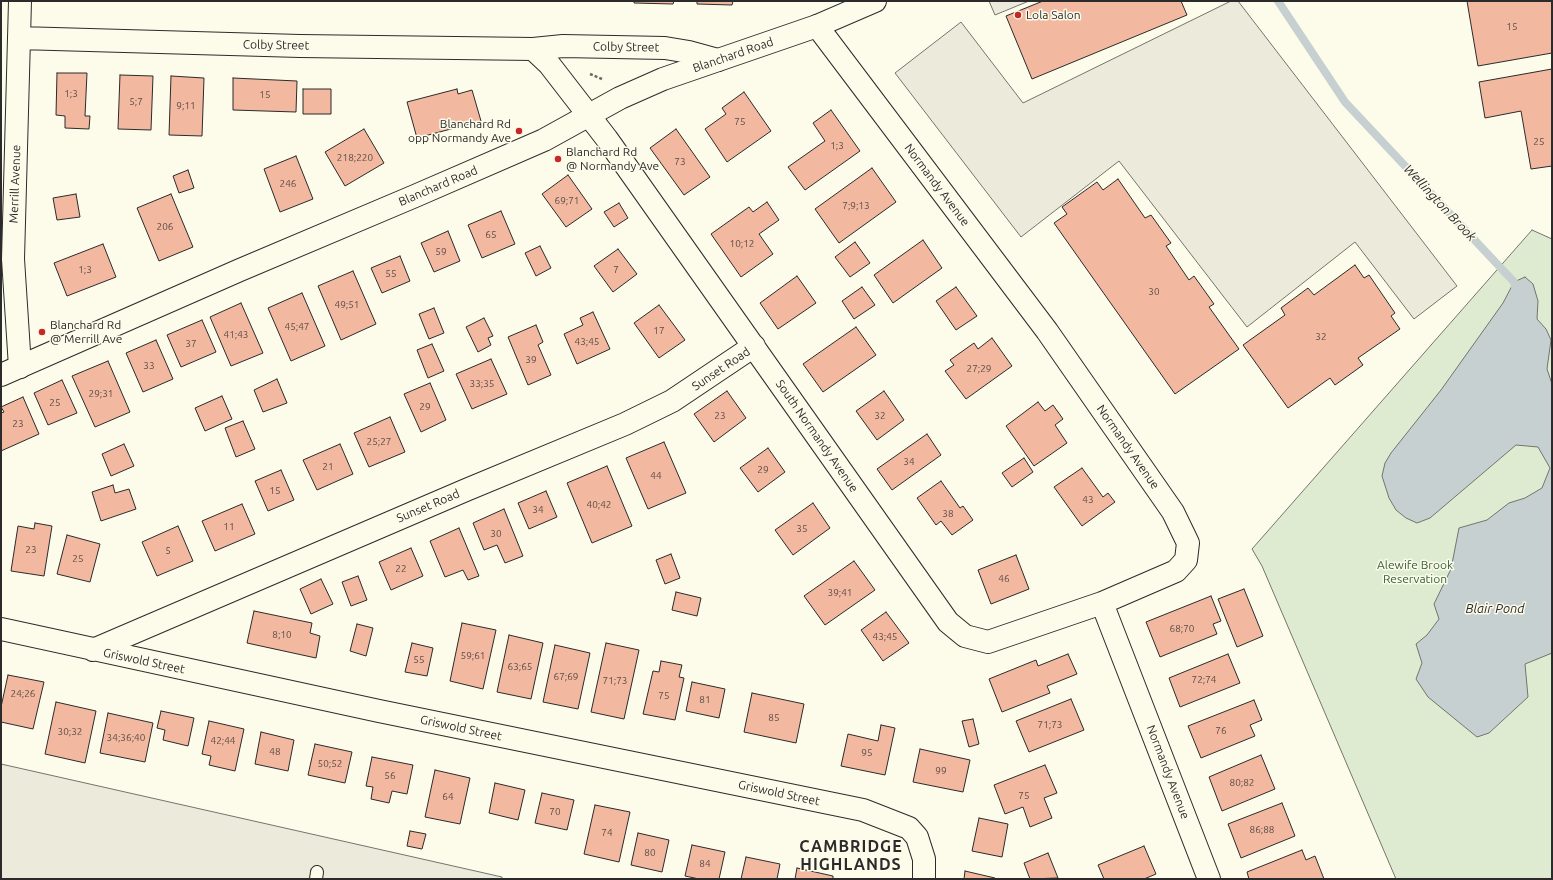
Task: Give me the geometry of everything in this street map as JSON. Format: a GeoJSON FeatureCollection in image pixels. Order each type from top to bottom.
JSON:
{"type":"FeatureCollection","features":[{"type":"Feature","properties":{"kind":"street","name":"Merrill Avenue"},"geometry":{"type":"LineString","coordinates":[[10,371],[20,1]]}},
{"type":"Feature","properties":{"kind":"street","name":"Blanchard Road"},"geometry":{"type":"LineString","coordinates":[[10,371],[240,270],[544,140],[590,116],[620,98],[663,79],[817,26],[875,1]]}},
{"type":"Feature","properties":{"kind":"street","name":"Normandy Avenue"},"geometry":{"type":"LineString","coordinates":[[817,26],[1047,331],[1173,512],[1188,543],[1186,560],[1176,571],[1102,603],[1210,879]]}},
{"type":"Feature","properties":{"kind":"street","name":"Colby Street"},"geometry":{"type":"LineString","coordinates":[[19,38],[300,46],[533,49],[563,46],[665,48],[689,52],[718,60]]}},
{"type":"Feature","properties":{"kind":"street"},"geometry":{"type":"LineString","coordinates":[[533,49],[549,64],[590,116]]}},
{"type":"Feature","properties":{"kind":"street","name":"South Normandy Avenue"},"geometry":{"type":"LineString","coordinates":[[590,116],[948,622],[965,636],[988,642],[1102,603]]}},
{"type":"Feature","properties":{"kind":"street","name":"Sunset Road"},"geometry":{"type":"LineString","coordinates":[[93,650],[466,490],[625,424],[672,401],[754,346]]}},
{"type":"Feature","properties":{"kind":"street","name":"Griswold Street"},"geometry":{"type":"LineString","coordinates":[[1,629],[378,712],[863,810],[909,828],[917,837],[924,859],[924,879]]}},
{"type":"Feature","properties":{"kind":"green space","name":"Alewife Brook Reservation"},"geometry":{"type":"Polygon","coordinates":[[[1532,230],[1552,239],[1552,879],[1396,879],[1262,566],[1252,549],[1532,230]]]}},
{"type":"Feature","properties":{"kind":"shaded area"},"geometry":{"type":"Polygon","coordinates":[[[989,1],[1029,1],[995,15],[989,1]]]}},
{"type":"Feature","properties":{"kind":"shaded area"},"geometry":{"type":"Polygon","coordinates":[[[1231,1],[1238,1],[1457,286],[1414,319],[1355,242],[1247,327],[1119,161],[1021,237],[895,73],[961,22],[1023,103],[1231,1]]]}},
{"type":"Feature","properties":{"kind":"shaded area"},"geometry":{"type":"Polygon","coordinates":[[[1,764],[502,877],[502,879],[1,879],[1,764]]]}},
{"type":"Feature","properties":{"kind":"water","name":"Blair Pond"},"geometry":{"type":"Polygon","coordinates":[[[1525,277],[1533,284],[1538,301],[1537,319],[1546,329],[1551,340],[1547,369],[1552,384],[1552,653],[1525,664],[1528,697],[1489,733],[1477,737],[1428,697],[1416,679],[1422,663],[1416,644],[1427,635],[1439,619],[1434,604],[1451,569],[1459,528],[1487,520],[1509,503],[1525,498],[1542,488],[1550,468],[1538,447],[1516,445],[1430,518],[1417,523],[1406,518],[1396,510],[1389,498],[1382,476],[1385,463],[1391,453],[1441,390],[1503,303],[1514,282],[1525,277]]]}},
{"type":"Feature","properties":{"kind":"building"},"geometry":{"type":"Polygon","coordinates":[[[634,1],[674,1],[673,4],[634,3],[634,1]]]}},
{"type":"Feature","properties":{"kind":"building"},"geometry":{"type":"Polygon","coordinates":[[[697,1],[733,1],[732,5],[697,4],[697,1]]]}},
{"type":"Feature","properties":{"kind":"building"},"geometry":{"type":"Polygon","coordinates":[[[1043,1],[1181,1],[1187,15],[1032,79],[1006,16],[1043,1]]]}},
{"type":"Feature","properties":{"kind":"building"},"geometry":{"type":"Polygon","coordinates":[[[1467,1],[1552,1],[1552,53],[1478,66],[1467,1]]]}},
{"type":"Feature","properties":{"kind":"building"},"geometry":{"type":"Polygon","coordinates":[[[1552,69],[1552,166],[1531,169],[1521,111],[1485,118],[1479,82],[1552,69]]]}},
{"type":"Feature","properties":{"kind":"building"},"geometry":{"type":"Polygon","coordinates":[[[57,73],[87,73],[85,116],[90,116],[89,129],[65,128],[65,116],[56,115],[57,73]]]}},
{"type":"Feature","properties":{"kind":"building"},"geometry":{"type":"Polygon","coordinates":[[[120,75],[153,76],[151,130],[118,129],[120,75]]]}},
{"type":"Feature","properties":{"kind":"building"},"geometry":{"type":"Polygon","coordinates":[[[171,76],[204,78],[202,136],[169,135],[171,76]]]}},
{"type":"Feature","properties":{"kind":"building"},"geometry":{"type":"Polygon","coordinates":[[[233,78],[297,81],[296,112],[233,110],[233,78]]]}},
{"type":"Feature","properties":{"kind":"building"},"geometry":{"type":"Polygon","coordinates":[[[303,89],[331,89],[331,114],[303,114],[303,89]]]}},
{"type":"Feature","properties":{"kind":"building"},"geometry":{"type":"Polygon","coordinates":[[[457,89],[458,94],[472,90],[481,121],[417,138],[407,102],[457,89]]]}},
{"type":"Feature","properties":{"kind":"building"},"geometry":{"type":"Polygon","coordinates":[[[744,92],[771,131],[727,162],[705,129],[726,114],[722,108],[744,92]]]}},
{"type":"Feature","properties":{"kind":"building"},"geometry":{"type":"Polygon","coordinates":[[[831,110],[860,151],[805,190],[788,167],[825,141],[813,123],[831,110]]]}},
{"type":"Feature","properties":{"kind":"building"},"geometry":{"type":"Polygon","coordinates":[[[364,129],[384,163],[345,186],[325,152],[364,129]]]}},
{"type":"Feature","properties":{"kind":"building"},"geometry":{"type":"Polygon","coordinates":[[[676,129],[710,177],[684,195],[650,148],[676,129]]]}},
{"type":"Feature","properties":{"kind":"building"},"geometry":{"type":"Polygon","coordinates":[[[296,156],[313,199],[280,212],[264,169],[296,156]]]}},
{"type":"Feature","properties":{"kind":"building"},"geometry":{"type":"Polygon","coordinates":[[[872,168],[896,202],[839,243],[815,209],[872,168]]]}},
{"type":"Feature","properties":{"kind":"building"},"geometry":{"type":"Polygon","coordinates":[[[188,170],[194,188],[179,193],[173,176],[188,170]]]}},
{"type":"Feature","properties":{"kind":"building"},"geometry":{"type":"Polygon","coordinates":[[[568,175],[592,209],[566,227],[542,194],[568,175]]]}},
{"type":"Feature","properties":{"kind":"building"},"geometry":{"type":"Polygon","coordinates":[[[1118,179],[1145,218],[1151,215],[1171,243],[1166,246],[1189,280],[1194,276],[1214,304],[1209,307],[1239,349],[1175,394],[1054,223],[1067,214],[1062,207],[1097,182],[1103,190],[1118,179]]]}},
{"type":"Feature","properties":{"kind":"building"},"geometry":{"type":"Polygon","coordinates":[[[76,194],[80,217],[57,220],[53,198],[76,194]]]}},
{"type":"Feature","properties":{"kind":"building"},"geometry":{"type":"Polygon","coordinates":[[[171,194],[193,247],[159,261],[137,208],[171,194]]]}},
{"type":"Feature","properties":{"kind":"building"},"geometry":{"type":"Polygon","coordinates":[[[767,202],[779,220],[759,234],[773,254],[741,277],[711,234],[749,207],[753,212],[767,202]]]}},
{"type":"Feature","properties":{"kind":"building"},"geometry":{"type":"Polygon","coordinates":[[[619,203],[628,218],[614,227],[604,212],[619,203]]]}},
{"type":"Feature","properties":{"kind":"building"},"geometry":{"type":"Polygon","coordinates":[[[501,211],[515,244],[482,258],[468,225],[501,211]]]}},
{"type":"Feature","properties":{"kind":"building"},"geometry":{"type":"Polygon","coordinates":[[[448,231],[460,261],[434,272],[421,243],[448,231]]]}},
{"type":"Feature","properties":{"kind":"building"},"geometry":{"type":"Polygon","coordinates":[[[923,240],[942,268],[893,303],[874,275],[923,240]]]}},
{"type":"Feature","properties":{"kind":"building"},"geometry":{"type":"Polygon","coordinates":[[[855,242],[870,263],[850,277],[835,257],[855,242]]]}},
{"type":"Feature","properties":{"kind":"building"},"geometry":{"type":"Polygon","coordinates":[[[103,244],[116,277],[67,296],[54,263],[103,244]]]}},
{"type":"Feature","properties":{"kind":"building"},"geometry":{"type":"Polygon","coordinates":[[[540,246],[551,268],[536,276],[525,253],[540,246]]]}},
{"type":"Feature","properties":{"kind":"building"},"geometry":{"type":"Polygon","coordinates":[[[618,249],[637,274],[613,292],[594,266],[618,249]]]}},
{"type":"Feature","properties":{"kind":"building"},"geometry":{"type":"Polygon","coordinates":[[[400,256],[410,281],[382,293],[371,268],[400,256]]]}},
{"type":"Feature","properties":{"kind":"building"},"geometry":{"type":"Polygon","coordinates":[[[1355,265],[1364,278],[1369,275],[1395,313],[1391,316],[1400,329],[1358,358],[1363,365],[1335,385],[1330,378],[1288,408],[1243,345],[1285,315],[1281,308],[1308,288],[1314,295],[1355,265]]]}},
{"type":"Feature","properties":{"kind":"building"},"geometry":{"type":"Polygon","coordinates":[[[353,271],[376,324],[341,340],[318,286],[353,271]]]}},
{"type":"Feature","properties":{"kind":"building"},"geometry":{"type":"Polygon","coordinates":[[[797,276],[816,303],[778,329],[760,303],[797,276]]]}},
{"type":"Feature","properties":{"kind":"building"},"geometry":{"type":"Polygon","coordinates":[[[862,287],[875,305],[854,319],[842,301],[862,287]]]}},
{"type":"Feature","properties":{"kind":"building"},"geometry":{"type":"Polygon","coordinates":[[[956,287],[977,316],[956,330],[936,301],[956,287]]]}},
{"type":"Feature","properties":{"kind":"building"},"geometry":{"type":"Polygon","coordinates":[[[302,293],[325,346],[291,361],[268,308],[302,293]]]}},
{"type":"Feature","properties":{"kind":"building"},"geometry":{"type":"Polygon","coordinates":[[[241,303],[263,353],[231,366],[210,317],[241,303]]]}},
{"type":"Feature","properties":{"kind":"building"},"geometry":{"type":"Polygon","coordinates":[[[659,305],[685,340],[659,358],[634,323],[659,305]]]}},
{"type":"Feature","properties":{"kind":"building"},"geometry":{"type":"Polygon","coordinates":[[[434,308],[444,333],[429,339],[419,314],[434,308]]]}},
{"type":"Feature","properties":{"kind":"building"},"geometry":{"type":"Polygon","coordinates":[[[593,312],[610,349],[577,364],[564,334],[583,325],[580,318],[593,312]]]}},
{"type":"Feature","properties":{"kind":"building"},"geometry":{"type":"Polygon","coordinates":[[[484,318],[493,336],[488,338],[491,345],[478,352],[466,327],[484,318]]]}},
{"type":"Feature","properties":{"kind":"building"},"geometry":{"type":"Polygon","coordinates":[[[202,320],[216,352],[181,367],[167,335],[202,320]]]}},
{"type":"Feature","properties":{"kind":"building"},"geometry":{"type":"Polygon","coordinates":[[[536,325],[543,342],[538,345],[551,375],[528,385],[508,337],[536,325]]]}},
{"type":"Feature","properties":{"kind":"building"},"geometry":{"type":"Polygon","coordinates":[[[856,327],[876,355],[823,392],[803,364],[856,327]]]}},
{"type":"Feature","properties":{"kind":"building"},"geometry":{"type":"Polygon","coordinates":[[[992,338],[1012,366],[966,399],[945,371],[954,365],[950,360],[974,343],[978,349],[992,338]]]}},
{"type":"Feature","properties":{"kind":"building"},"geometry":{"type":"Polygon","coordinates":[[[156,340],[173,379],[143,392],[126,353],[156,340]]]}},
{"type":"Feature","properties":{"kind":"building"},"geometry":{"type":"Polygon","coordinates":[[[432,344],[444,371],[428,378],[417,350],[432,344]]]}},
{"type":"Feature","properties":{"kind":"building"},"geometry":{"type":"Polygon","coordinates":[[[491,359],[507,394],[472,409],[456,374],[491,359]]]}},
{"type":"Feature","properties":{"kind":"building"},"geometry":{"type":"Polygon","coordinates":[[[108,361],[130,412],[95,427],[72,376],[108,361]]]}},
{"type":"Feature","properties":{"kind":"building"},"geometry":{"type":"Polygon","coordinates":[[[277,379],[287,403],[263,412],[254,390],[277,379]]]}},
{"type":"Feature","properties":{"kind":"building"},"geometry":{"type":"Polygon","coordinates":[[[62,380],[77,413],[48,425],[34,393],[62,380]]]}},
{"type":"Feature","properties":{"kind":"building"},"geometry":{"type":"Polygon","coordinates":[[[430,383],[446,420],[421,432],[404,394],[430,383]]]}},
{"type":"Feature","properties":{"kind":"building"},"geometry":{"type":"Polygon","coordinates":[[[727,391],[746,418],[714,442],[694,414],[727,391]]]}},
{"type":"Feature","properties":{"kind":"building"},"geometry":{"type":"Polygon","coordinates":[[[884,391],[904,420],[877,440],[856,411],[884,391]]]}},
{"type":"Feature","properties":{"kind":"building"},"geometry":{"type":"Polygon","coordinates":[[[222,396],[232,419],[205,431],[195,408],[222,396]]]}},
{"type":"Feature","properties":{"kind":"building"},"geometry":{"type":"Polygon","coordinates":[[[23,397],[39,434],[1,451],[1,413],[4,412],[1,407],[23,397]]]}},
{"type":"Feature","properties":{"kind":"building"},"geometry":{"type":"Polygon","coordinates":[[[1038,402],[1045,411],[1053,405],[1063,419],[1055,425],[1067,443],[1034,466],[1006,426],[1038,402]]]}},
{"type":"Feature","properties":{"kind":"building"},"geometry":{"type":"Polygon","coordinates":[[[390,417],[405,452],[369,467],[354,433],[390,417]]]}},
{"type":"Feature","properties":{"kind":"building"},"geometry":{"type":"Polygon","coordinates":[[[243,421],[255,449],[236,457],[225,428],[243,421]]]}},
{"type":"Feature","properties":{"kind":"building"},"geometry":{"type":"Polygon","coordinates":[[[927,434],[941,455],[892,490],[877,469],[927,434]]]}},
{"type":"Feature","properties":{"kind":"building"},"geometry":{"type":"Polygon","coordinates":[[[664,442],[686,493],[648,509],[626,458],[664,442]]]}},
{"type":"Feature","properties":{"kind":"building"},"geometry":{"type":"Polygon","coordinates":[[[124,444],[134,466],[111,476],[102,454],[124,444]]]}},
{"type":"Feature","properties":{"kind":"building"},"geometry":{"type":"Polygon","coordinates":[[[340,444],[353,474],[317,490],[303,460],[340,444]]]}},
{"type":"Feature","properties":{"kind":"building"},"geometry":{"type":"Polygon","coordinates":[[[768,448],[785,472],[758,492],[740,468],[768,448]]]}},
{"type":"Feature","properties":{"kind":"building"},"geometry":{"type":"Polygon","coordinates":[[[1024,458],[1033,472],[1012,487],[1002,473],[1024,458]]]}},
{"type":"Feature","properties":{"kind":"building"},"geometry":{"type":"Polygon","coordinates":[[[607,466],[632,526],[592,543],[567,483],[607,466]]]}},
{"type":"Feature","properties":{"kind":"building"},"geometry":{"type":"Polygon","coordinates":[[[1082,468],[1103,497],[1108,493],[1115,502],[1082,526],[1054,487],[1082,468]]]}},
{"type":"Feature","properties":{"kind":"building"},"geometry":{"type":"Polygon","coordinates":[[[281,470],[294,500],[268,511],[255,481],[281,470]]]}},
{"type":"Feature","properties":{"kind":"building"},"geometry":{"type":"Polygon","coordinates":[[[941,481],[960,508],[963,506],[973,520],[952,535],[941,521],[936,525],[917,498],[941,481]]]}},
{"type":"Feature","properties":{"kind":"building"},"geometry":{"type":"Polygon","coordinates":[[[113,485],[115,493],[129,489],[136,509],[101,521],[92,492],[113,485]]]}},
{"type":"Feature","properties":{"kind":"building"},"geometry":{"type":"Polygon","coordinates":[[[546,491],[557,517],[529,529],[518,503],[546,491]]]}},
{"type":"Feature","properties":{"kind":"building"},"geometry":{"type":"Polygon","coordinates":[[[813,503],[830,528],[793,555],[775,530],[813,503]]]}},
{"type":"Feature","properties":{"kind":"building"},"geometry":{"type":"Polygon","coordinates":[[[242,504],[255,534],[215,551],[202,521],[242,504]]]}},
{"type":"Feature","properties":{"kind":"building"},"geometry":{"type":"Polygon","coordinates":[[[504,509],[523,556],[505,563],[497,545],[484,550],[473,523],[504,509]]]}},
{"type":"Feature","properties":{"kind":"building"},"geometry":{"type":"Polygon","coordinates":[[[35,523],[52,526],[44,576],[11,571],[18,526],[34,529],[35,523]]]}},
{"type":"Feature","properties":{"kind":"building"},"geometry":{"type":"Polygon","coordinates":[[[178,526],[193,561],[157,576],[142,542],[178,526]]]}},
{"type":"Feature","properties":{"kind":"building"},"geometry":{"type":"Polygon","coordinates":[[[459,528],[479,576],[468,580],[463,570],[445,577],[430,541],[459,528]]]}},
{"type":"Feature","properties":{"kind":"building"},"geometry":{"type":"Polygon","coordinates":[[[67,535],[100,544],[90,582],[57,574],[67,535]]]}},
{"type":"Feature","properties":{"kind":"building"},"geometry":{"type":"Polygon","coordinates":[[[411,548],[423,576],[391,590],[379,562],[411,548]]]}},
{"type":"Feature","properties":{"kind":"building"},"geometry":{"type":"Polygon","coordinates":[[[671,554],[680,578],[665,584],[656,560],[671,554]]]}},
{"type":"Feature","properties":{"kind":"building"},"geometry":{"type":"Polygon","coordinates":[[[1016,555],[1029,589],[991,604],[978,570],[1016,555]]]}},
{"type":"Feature","properties":{"kind":"building"},"geometry":{"type":"Polygon","coordinates":[[[854,561],[875,590],[825,625],[804,596],[854,561]]]}},
{"type":"Feature","properties":{"kind":"building"},"geometry":{"type":"Polygon","coordinates":[[[358,576],[367,600],[351,606],[342,582],[358,576]]]}},
{"type":"Feature","properties":{"kind":"building"},"geometry":{"type":"Polygon","coordinates":[[[321,579],[333,604],[311,614],[300,589],[321,579]]]}},
{"type":"Feature","properties":{"kind":"building"},"geometry":{"type":"Polygon","coordinates":[[[1244,589],[1263,636],[1237,647],[1218,599],[1244,589]]]}},
{"type":"Feature","properties":{"kind":"building"},"geometry":{"type":"Polygon","coordinates":[[[676,592],[701,598],[697,616],[672,610],[676,592]]]}},
{"type":"Feature","properties":{"kind":"building"},"geometry":{"type":"Polygon","coordinates":[[[1211,596],[1221,621],[1213,624],[1217,634],[1160,657],[1146,622],[1211,596]]]}},
{"type":"Feature","properties":{"kind":"building"},"geometry":{"type":"Polygon","coordinates":[[[254,611],[312,623],[310,633],[320,636],[316,658],[247,643],[254,611]]]}},
{"type":"Feature","properties":{"kind":"building"},"geometry":{"type":"Polygon","coordinates":[[[886,612],[909,643],[883,661],[861,630],[886,612]]]}},
{"type":"Feature","properties":{"kind":"building"},"geometry":{"type":"Polygon","coordinates":[[[462,623],[496,630],[483,689],[450,681],[462,623]]]}},
{"type":"Feature","properties":{"kind":"building"},"geometry":{"type":"Polygon","coordinates":[[[357,624],[373,628],[366,656],[350,651],[357,624]]]}},
{"type":"Feature","properties":{"kind":"building"},"geometry":{"type":"Polygon","coordinates":[[[509,635],[543,643],[531,699],[497,692],[509,635]]]}},
{"type":"Feature","properties":{"kind":"building"},"geometry":{"type":"Polygon","coordinates":[[[412,643],[433,648],[427,676],[405,672],[412,643]]]}},
{"type":"Feature","properties":{"kind":"building"},"geometry":{"type":"Polygon","coordinates":[[[606,643],[639,650],[624,719],[591,712],[606,643]]]}},
{"type":"Feature","properties":{"kind":"building"},"geometry":{"type":"Polygon","coordinates":[[[555,645],[590,653],[578,709],[543,702],[555,645]]]}},
{"type":"Feature","properties":{"kind":"building"},"geometry":{"type":"Polygon","coordinates":[[[1068,654],[1077,674],[1047,686],[1050,693],[1002,712],[989,679],[1036,660],[1038,666],[1068,654]]]}},
{"type":"Feature","properties":{"kind":"building"},"geometry":{"type":"Polygon","coordinates":[[[1228,654],[1240,683],[1180,707],[1169,678],[1228,654]]]}},
{"type":"Feature","properties":{"kind":"building"},"geometry":{"type":"Polygon","coordinates":[[[661,661],[682,665],[679,677],[684,678],[675,720],[643,714],[653,671],[659,672],[661,661]]]}},
{"type":"Feature","properties":{"kind":"building"},"geometry":{"type":"Polygon","coordinates":[[[8,675],[44,682],[33,729],[1,722],[1,707],[8,675]]]}},
{"type":"Feature","properties":{"kind":"building"},"geometry":{"type":"Polygon","coordinates":[[[692,682],[725,689],[719,718],[686,711],[692,682]]]}},
{"type":"Feature","properties":{"kind":"building"},"geometry":{"type":"Polygon","coordinates":[[[752,693],[804,704],[796,743],[744,732],[752,693]]]}},
{"type":"Feature","properties":{"kind":"building"},"geometry":{"type":"Polygon","coordinates":[[[1071,699],[1084,730],[1029,752],[1016,721],[1071,699]]]}},
{"type":"Feature","properties":{"kind":"building"},"geometry":{"type":"Polygon","coordinates":[[[1254,700],[1262,720],[1250,725],[1255,736],[1201,758],[1188,726],[1254,700]]]}},
{"type":"Feature","properties":{"kind":"building"},"geometry":{"type":"Polygon","coordinates":[[[56,702],[96,711],[85,763],[45,754],[56,702]]]}},
{"type":"Feature","properties":{"kind":"building"},"geometry":{"type":"Polygon","coordinates":[[[161,711],[194,718],[188,746],[163,740],[165,730],[157,728],[161,711]]]}},
{"type":"Feature","properties":{"kind":"building"},"geometry":{"type":"Polygon","coordinates":[[[108,713],[153,723],[145,762],[100,753],[108,713]]]}},
{"type":"Feature","properties":{"kind":"building"},"geometry":{"type":"Polygon","coordinates":[[[973,719],[979,744],[969,747],[962,721],[973,719]]]}},
{"type":"Feature","properties":{"kind":"building"},"geometry":{"type":"Polygon","coordinates":[[[209,721],[244,729],[235,771],[209,765],[211,756],[202,754],[209,721]]]}},
{"type":"Feature","properties":{"kind":"building"},"geometry":{"type":"Polygon","coordinates":[[[881,725],[895,728],[885,775],[841,766],[848,734],[878,741],[881,725]]]}},
{"type":"Feature","properties":{"kind":"building"},"geometry":{"type":"Polygon","coordinates":[[[261,732],[294,740],[288,771],[255,764],[261,732]]]}},
{"type":"Feature","properties":{"kind":"building"},"geometry":{"type":"Polygon","coordinates":[[[315,744],[352,752],[345,783],[308,775],[315,744]]]}},
{"type":"Feature","properties":{"kind":"building"},"geometry":{"type":"Polygon","coordinates":[[[920,749],[970,760],[963,792],[913,782],[920,749]]]}},
{"type":"Feature","properties":{"kind":"building"},"geometry":{"type":"Polygon","coordinates":[[[1261,755],[1275,789],[1222,811],[1209,777],[1261,755]]]}},
{"type":"Feature","properties":{"kind":"building"},"geometry":{"type":"Polygon","coordinates":[[[372,757],[413,765],[407,794],[392,791],[389,803],[371,799],[373,787],[366,786],[372,757]]]}},
{"type":"Feature","properties":{"kind":"building"},"geometry":{"type":"Polygon","coordinates":[[[1045,765],[1057,793],[1044,798],[1052,818],[1030,827],[1023,807],[1005,814],[994,785],[1045,765]]]}},
{"type":"Feature","properties":{"kind":"building"},"geometry":{"type":"Polygon","coordinates":[[[435,770],[470,778],[460,824],[425,817],[435,770]]]}},
{"type":"Feature","properties":{"kind":"building"},"geometry":{"type":"Polygon","coordinates":[[[495,783],[525,790],[518,820],[489,813],[495,783]]]}},
{"type":"Feature","properties":{"kind":"building"},"geometry":{"type":"Polygon","coordinates":[[[542,793],[574,800],[567,830],[535,823],[542,793]]]}},
{"type":"Feature","properties":{"kind":"building"},"geometry":{"type":"Polygon","coordinates":[[[1282,803],[1295,836],[1241,858],[1228,824],[1282,803]]]}},
{"type":"Feature","properties":{"kind":"building"},"geometry":{"type":"Polygon","coordinates":[[[595,805],[630,812],[619,862],[584,854],[595,805]]]}},
{"type":"Feature","properties":{"kind":"building"},"geometry":{"type":"Polygon","coordinates":[[[979,818],[1008,824],[1002,857],[972,851],[979,818]]]}},
{"type":"Feature","properties":{"kind":"building"},"geometry":{"type":"Polygon","coordinates":[[[410,831],[426,834],[422,849],[407,846],[410,831]]]}},
{"type":"Feature","properties":{"kind":"building"},"geometry":{"type":"Polygon","coordinates":[[[638,833],[669,840],[662,872],[631,865],[638,833]]]}},
{"type":"Feature","properties":{"kind":"building"},"geometry":{"type":"Polygon","coordinates":[[[692,845],[725,852],[719,879],[699,879],[685,876],[692,845]]]}},
{"type":"Feature","properties":{"kind":"building"},"geometry":{"type":"Polygon","coordinates":[[[1144,846],[1156,874],[1144,879],[1104,879],[1098,865],[1144,846]]]}},
{"type":"Feature","properties":{"kind":"building"},"geometry":{"type":"Polygon","coordinates":[[[1302,850],[1306,860],[1315,856],[1324,879],[1249,879],[1247,872],[1302,850]]]}},
{"type":"Feature","properties":{"kind":"building"},"geometry":{"type":"Polygon","coordinates":[[[1048,853],[1058,878],[1030,879],[1024,863],[1048,853]]]}},
{"type":"Feature","properties":{"kind":"building"},"geometry":{"type":"Polygon","coordinates":[[[746,857],[780,864],[777,879],[741,879],[746,857]]]}},
{"type":"Feature","properties":{"kind":"building"},"geometry":{"type":"Polygon","coordinates":[[[797,868],[833,876],[833,879],[795,879],[797,868]]]}},
{"type":"Feature","properties":{"kind":"building"},"geometry":{"type":"Polygon","coordinates":[[[965,871],[995,878],[995,879],[964,879],[965,871]]]}},
{"type":"Feature","properties":{"kind":"waterway","name":"Wellington Brook"},"geometry":{"type":"LineString","coordinates":[[1278,1],[1345,102],[1514,282],[1516,291]]}},
{"type":"Feature","properties":{"kind":"place","name":"Lola Salon"},"geometry":{"type":"Point","coordinates":[1018,15]}},
{"type":"Feature","properties":{"kind":"place","name":"Blanchard Rd opp Normandy Ave"},"geometry":{"type":"Point","coordinates":[519,131]}},
{"type":"Feature","properties":{"kind":"place","name":"Blanchard Rd @ Normandy Ave"},"geometry":{"type":"Point","coordinates":[558,159]}},
{"type":"Feature","properties":{"kind":"place","name":"Blanchard Rd @ Merrill Ave"},"geometry":{"type":"Point","coordinates":[42,332]}},
{"type":"Feature","properties":{"kind":"district","name":"CAMBRIDGE HIGHLANDS"},"geometry":{"type":"Point","coordinates":[851,856]}}]}
